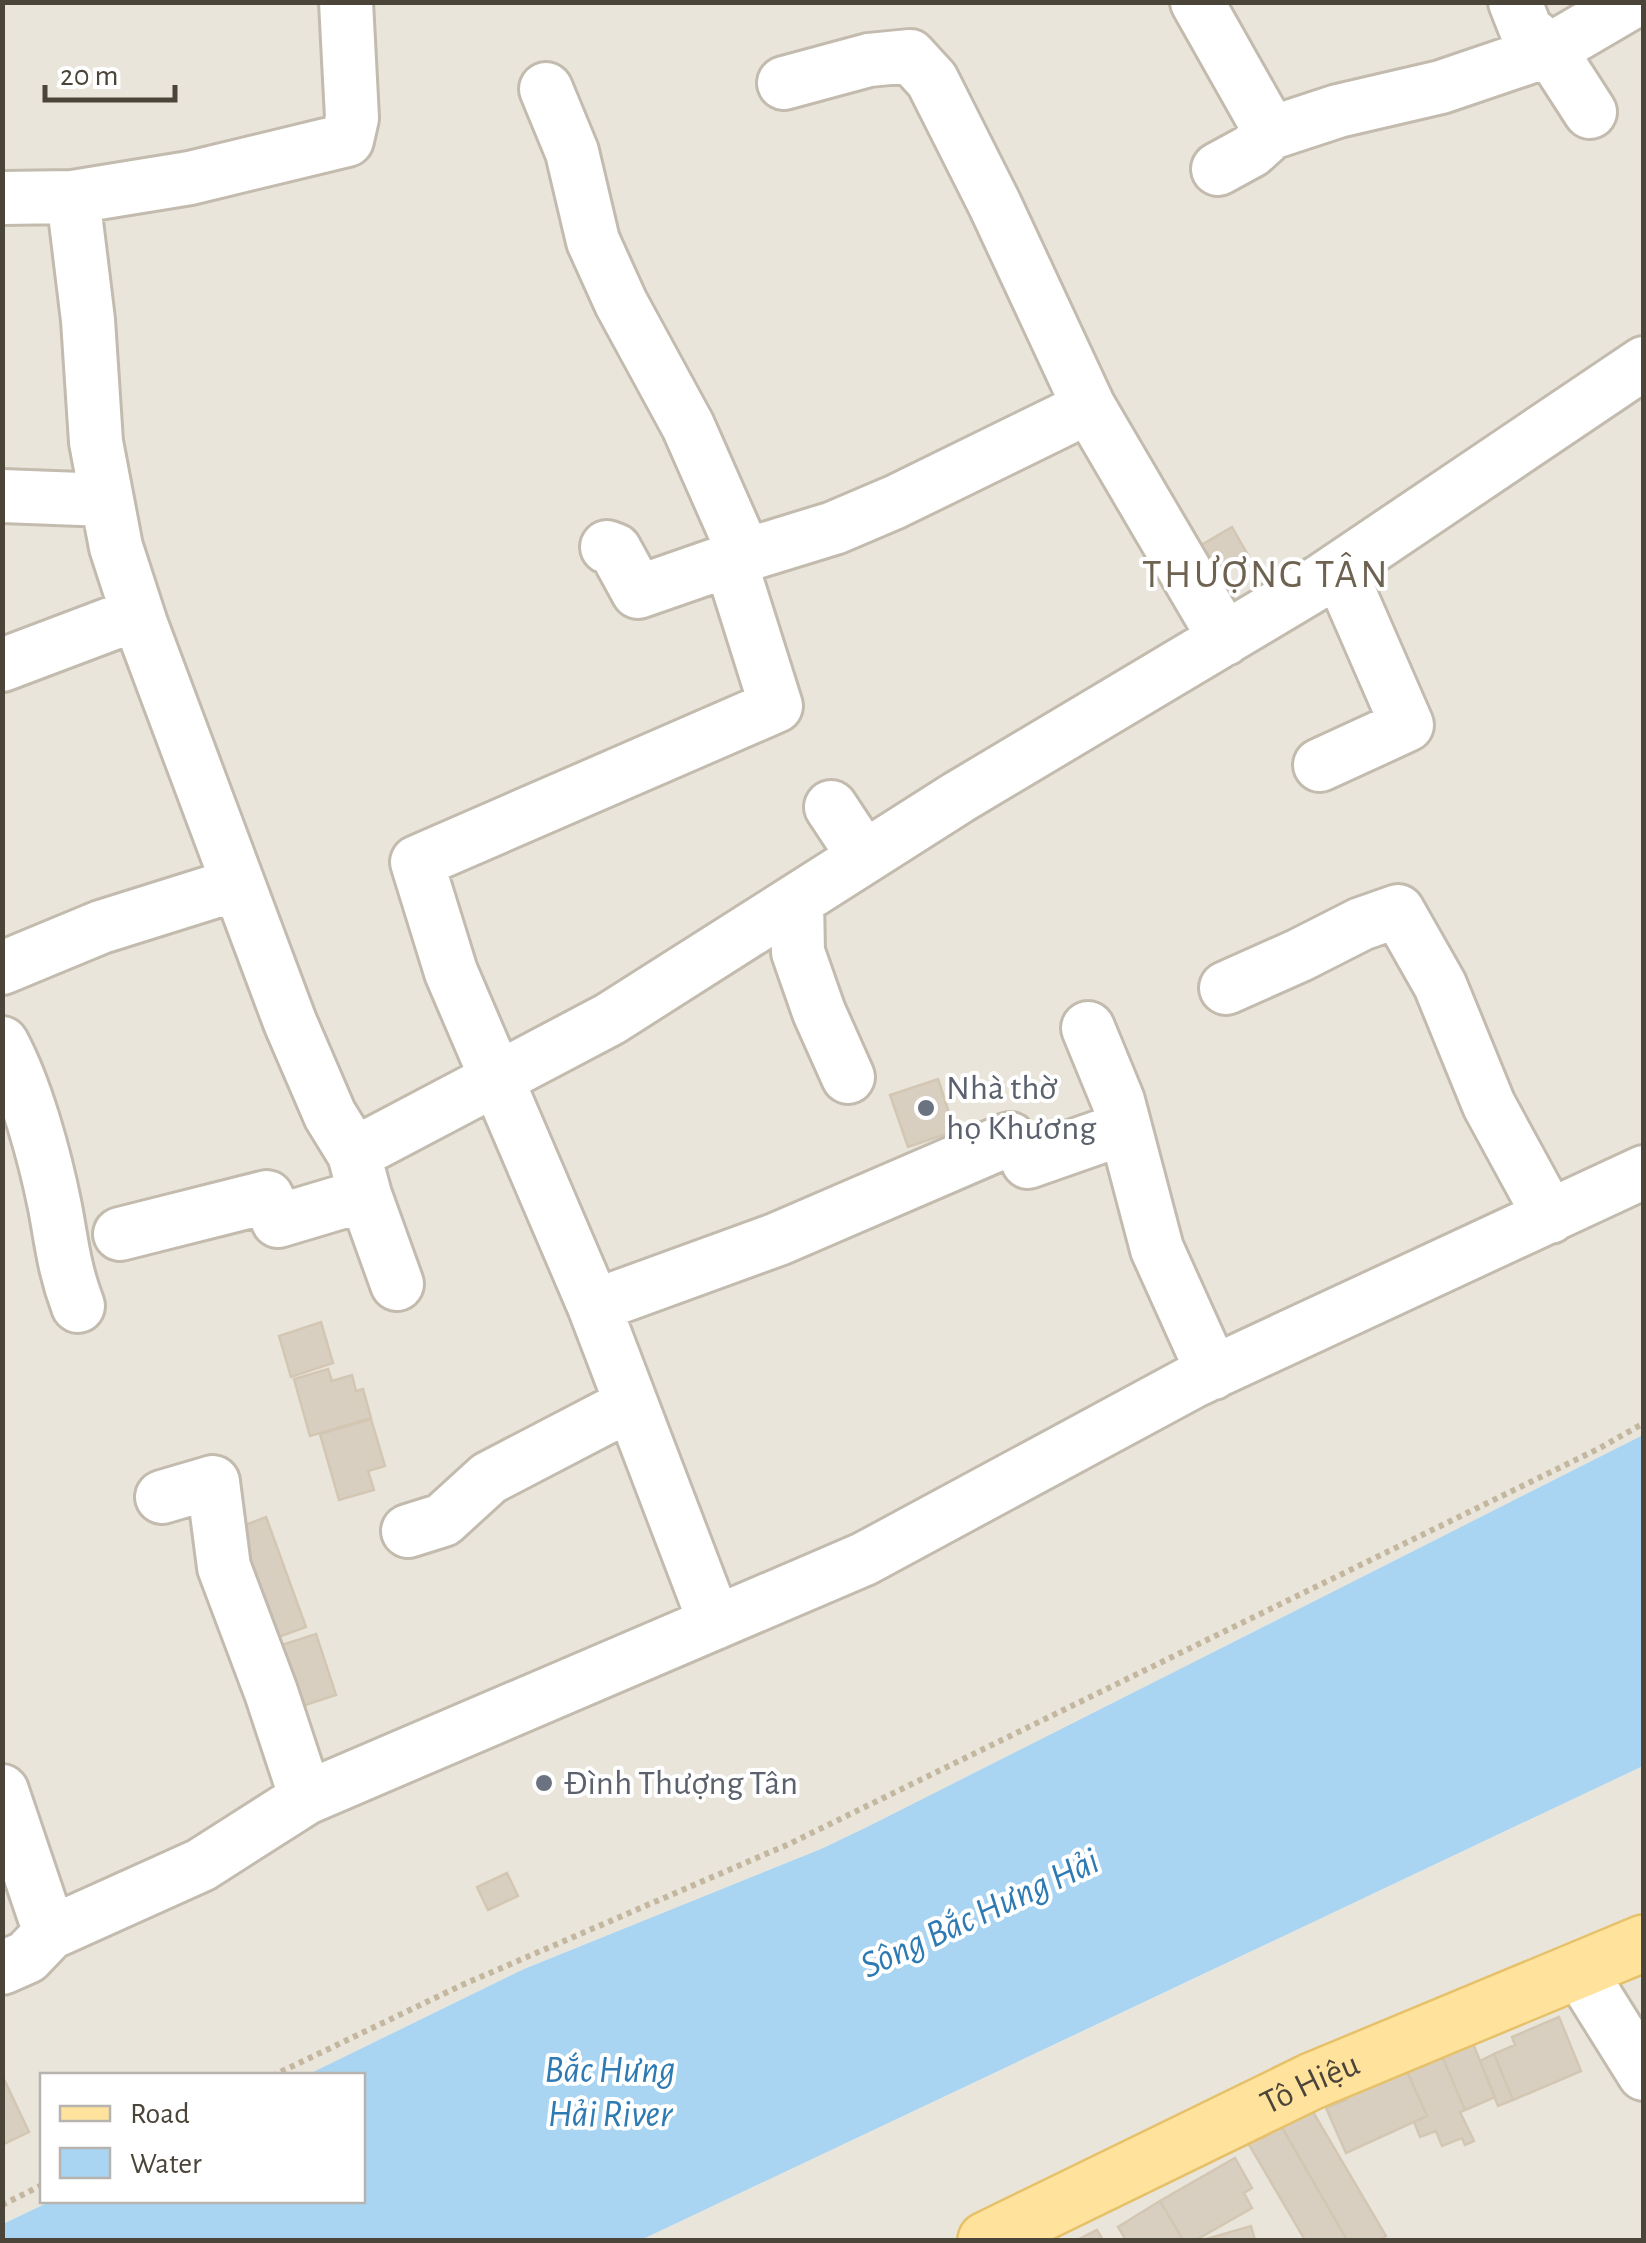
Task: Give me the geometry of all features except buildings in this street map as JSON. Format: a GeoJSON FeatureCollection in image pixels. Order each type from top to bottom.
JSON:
{"type":"FeatureCollection","features":[{"type":"Feature","properties":{"kind":"main road","name":"Tô Hiệu"},"geometry":{"type":"LineString","coordinates":[[1009,2235],[1312,2081],[1644,1943]]}},
{"type":"Feature","properties":{"kind":"street"},"geometry":{"type":"LineString","coordinates":[[2,198],[73,197],[190,178],[347,140],[352,118],[346,2]]}},
{"type":"Feature","properties":{"kind":"street"},"geometry":{"type":"LineString","coordinates":[[1197,2],[1271,133]]}},
{"type":"Feature","properties":{"kind":"street"},"geometry":{"type":"LineString","coordinates":[[1515,2],[1526,30],[1550,50],[1590,112]]}},
{"type":"Feature","properties":{"kind":"street"},"geometry":{"type":"LineString","coordinates":[[1218,169],[1271,133],[1338,111],[1441,87],[1550,50],[1632,2]]}},
{"type":"Feature","properties":{"kind":"street"},"geometry":{"type":"LineString","coordinates":[[784,84],[869,60],[910,56],[932,80],[1089,407],[1224,638]]}},
{"type":"Feature","properties":{"kind":"street"},"geometry":{"type":"LineString","coordinates":[[546,89],[572,152],[593,241],[621,303],[688,426],[737,557],[776,706],[418,862],[451,972],[594,1306],[715,1623]]}},
{"type":"Feature","properties":{"kind":"street"},"geometry":{"type":"LineString","coordinates":[[73,197],[88,320],[96,442],[116,547],[238,884],[316,1084],[360,1174],[398,1284]]}},
{"type":"Feature","properties":{"kind":"street"},"geometry":{"type":"LineString","coordinates":[[120,1234],[267,1197],[278,1222],[360,1174],[496,1079],[610,1019],[864,858],[1128,675],[1224,638],[1638,381]]}},
{"type":"Feature","properties":{"kind":"street"},"geometry":{"type":"LineString","coordinates":[[606,547],[615,550],[638,592],[834,528],[896,502],[1089,407]]}},
{"type":"Feature","properties":{"kind":"street"},"geometry":{"type":"LineString","coordinates":[[2,496],[107,500]]}},
{"type":"Feature","properties":{"kind":"street"},"geometry":{"type":"LineString","coordinates":[[1320,766],[1406,726],[1338,569]]}},
{"type":"Feature","properties":{"kind":"street"},"geometry":{"type":"LineString","coordinates":[[2,666],[138,614]]}},
{"type":"Feature","properties":{"kind":"street"},"geometry":{"type":"LineString","coordinates":[[831,806],[864,858]]}},
{"type":"Feature","properties":{"kind":"street"},"geometry":{"type":"LineString","coordinates":[[2,968],[101,926],[238,884]]}},
{"type":"Feature","properties":{"kind":"street"},"geometry":{"type":"LineString","coordinates":[[798,900],[798,952],[818,1012],[848,1077]]}},
{"type":"Feature","properties":{"kind":"street"},"geometry":{"type":"LineString","coordinates":[[1226,988],[1300,956],[1360,924],[1398,911],[1440,985],[1489,1104],[1550,1217]]}},
{"type":"Feature","properties":{"kind":"street"},"geometry":{"type":"LineString","coordinates":[[1088,1028],[1125,1128],[1157,1249],[1213,1372]]}},
{"type":"Feature","properties":{"kind":"street"},"geometry":{"type":"LineString","coordinates":[[2,1043],[21,1087],[55,1207],[60,1250],[78,1306]]}},
{"type":"Feature","properties":{"kind":"street"},"geometry":{"type":"LineString","coordinates":[[594,1306],[1019,1150],[1125,1128]]}},
{"type":"Feature","properties":{"kind":"street"},"geometry":{"type":"LineString","coordinates":[[2,1968],[27,1957],[50,1933],[201,1866],[306,1798],[864,1559],[1213,1372],[1644,1172]]}},
{"type":"Feature","properties":{"kind":"street"},"geometry":{"type":"LineString","coordinates":[[408,1531],[443,1520],[489,1478],[632,1404]]}},
{"type":"Feature","properties":{"kind":"street"},"geometry":{"type":"LineString","coordinates":[[162,1497],[214,1482],[224,1567],[306,1798]]}},
{"type":"Feature","properties":{"kind":"street"},"geometry":{"type":"LineString","coordinates":[[2,1791],[50,1933]]}},
{"type":"Feature","properties":{"kind":"street"},"geometry":{"type":"LineString","coordinates":[[1579,1970],[1644,2074]]}},
{"type":"Feature","properties":{"kind":"path"},"geometry":{"type":"LineString","coordinates":[[278,2073],[462,1985],[789,1844],[1598,1449],[1644,1422]]}},
{"type":"Feature","properties":{"kind":"path"},"geometry":{"type":"LineString","coordinates":[[2,2204],[40,2187]]}},
{"type":"Feature","properties":{"kind":"shaded area"},"geometry":{"type":"Polygon","coordinates":[[[3,3],[1643,3],[1643,1435],[867,1827],[524,1969],[311,2073],[40,2073],[40,2203],[47,2203],[3,2224],[3,3]]]}},
{"type":"Feature","properties":{"kind":"shaded area"},"geometry":{"type":"Polygon","coordinates":[[[1643,1766],[1643,2240],[641,2240],[1077,2034],[1643,1766]]]}},
{"type":"Feature","properties":{"kind":"water","name":"Bắc Hưng Hải River"},"geometry":{"type":"Polygon","coordinates":[[[1643,1435],[1643,1766],[641,2240],[3,2240],[3,2224],[47,2203],[365,2203],[365,2073],[311,2073],[524,1969],[867,1827],[1643,1435]]]}},
{"type":"Feature","properties":{"kind":"place","name":"Nhà thờ họ Khương"},"geometry":{"type":"Point","coordinates":[926,1108]}},
{"type":"Feature","properties":{"kind":"place","name":"Đình Thượng Tân"},"geometry":{"type":"Point","coordinates":[544,1783]}},
{"type":"Feature","properties":{"kind":"district","name":"THƯỢNG TÂN"},"geometry":{"type":"Point","coordinates":[1266,575]}},
{"type":"Feature","properties":{"kind":"water label","name":"Sông Bắc Hưng Hải"},"geometry":{"type":"Point","coordinates":[980,1914]}}]}
